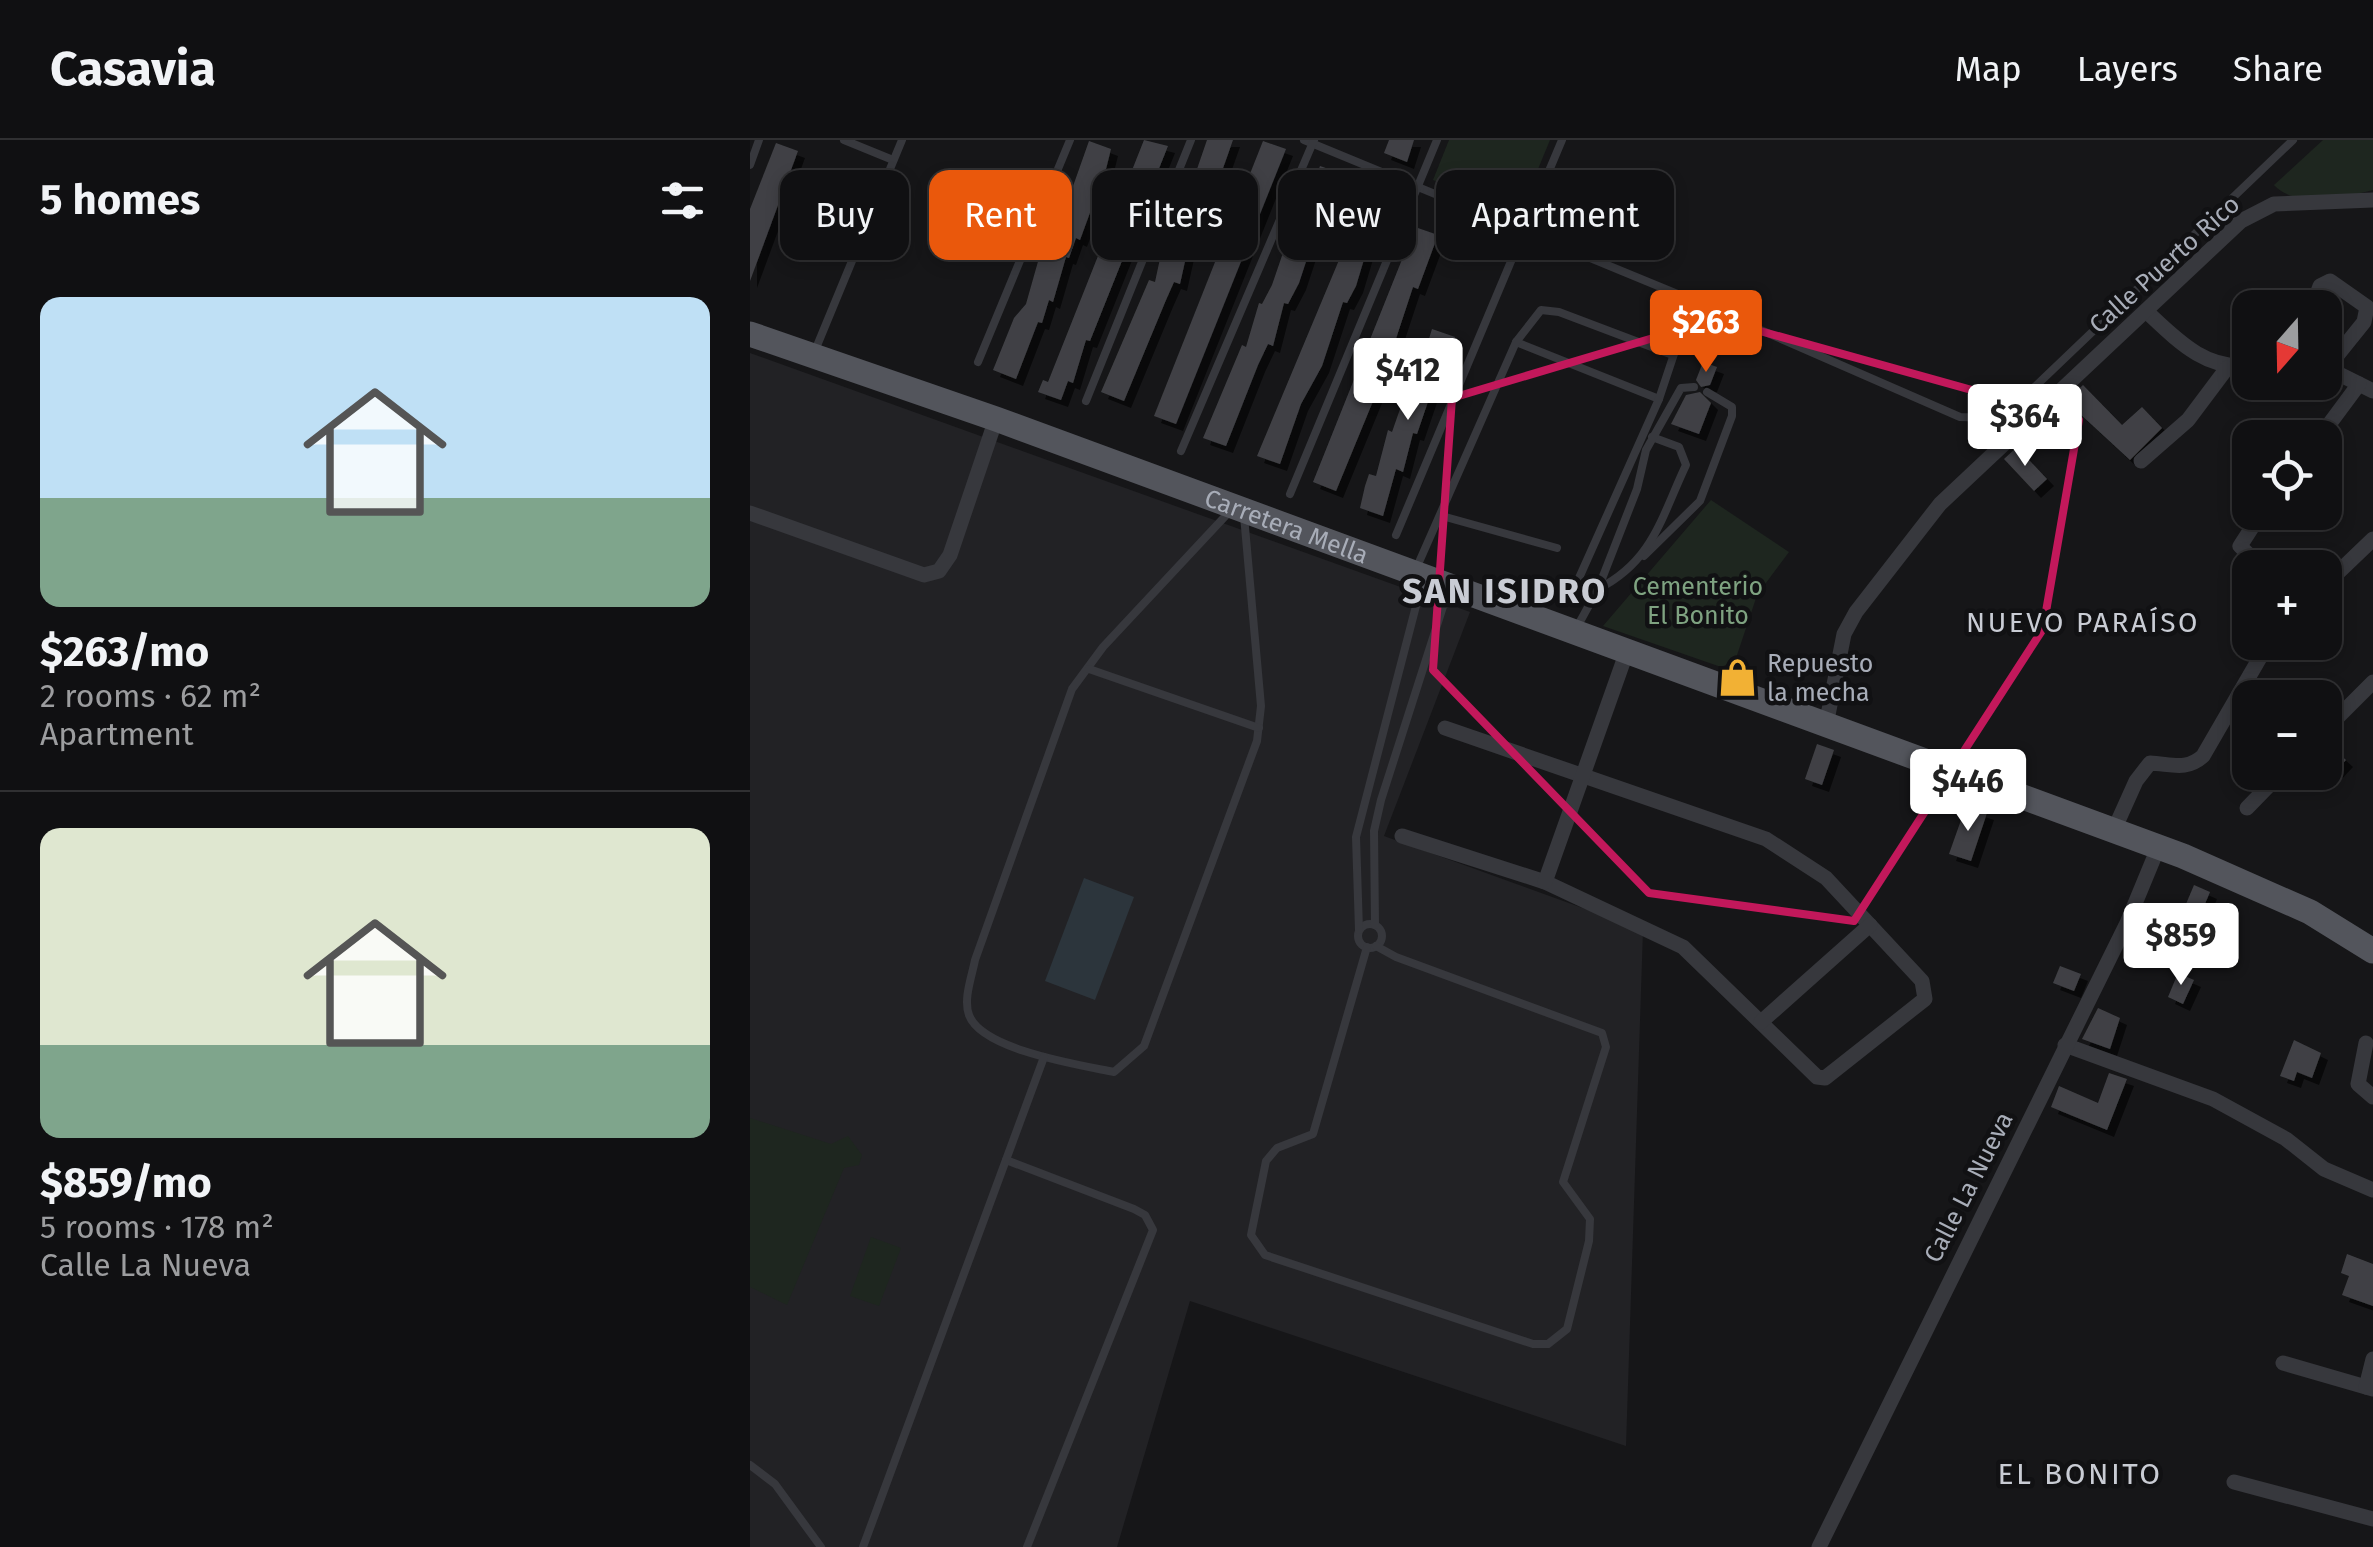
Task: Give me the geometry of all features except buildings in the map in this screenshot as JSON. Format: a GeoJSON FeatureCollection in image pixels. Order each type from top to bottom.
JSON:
{"type":"FeatureCollection","features":[{"type":"Feature","properties":{"kind":"main road","name":"Carretera Mella"},"geometry":{"type":"LineString","coordinates":[[750,334],[996,419],[2114,830],[2227,873],[2310,912],[2373,951]]}},
{"type":"Feature","properties":{"kind":"street","name":"Calle Puerto Rico"},"geometry":{"type":"LineString","coordinates":[[1826,725],[1838,655],[1856,612],[1940,504],[2241,221],[2274,204],[2373,200]]}},
{"type":"Feature","properties":{"kind":"street"},"geometry":{"type":"LineString","coordinates":[[2319,290],[2330,281],[2367,307],[2364,322],[2342,348]]}},
{"type":"Feature","properties":{"kind":"street"},"geometry":{"type":"LineString","coordinates":[[2147,312],[2186,348],[2232,367]]}},
{"type":"Feature","properties":{"kind":"street"},"geometry":{"type":"LineString","coordinates":[[2141,460],[2188,420],[2227,368]]}},
{"type":"Feature","properties":{"kind":"street"},"geometry":{"type":"LineString","coordinates":[[2336,420],[2366,388],[2342,375]]}},
{"type":"Feature","properties":{"kind":"street"},"geometry":{"type":"LineString","coordinates":[[750,513],[924,575],[940,570],[950,555],[996,419]]}},
{"type":"Feature","properties":{"kind":"street"},"geometry":{"type":"LineString","coordinates":[[2342,569],[2373,539]]}},
{"type":"Feature","properties":{"kind":"street"},"geometry":{"type":"LineString","coordinates":[[1546,882],[1580,776],[1627,652]]}},
{"type":"Feature","properties":{"kind":"street"},"geometry":{"type":"LineString","coordinates":[[2114,830],[2136,781],[2150,762],[2192,766],[2203,756],[2259,660]]}},
{"type":"Feature","properties":{"kind":"street"},"geometry":{"type":"LineString","coordinates":[[2342,713],[2373,682]]}},
{"type":"Feature","properties":{"kind":"street"},"geometry":{"type":"LineString","coordinates":[[1402,836],[1546,882],[1683,947],[1817,1077],[1825,1078],[1925,999],[1922,981],[1826,878],[1766,839],[1445,728]]}},
{"type":"Feature","properties":{"kind":"street"},"geometry":{"type":"LineString","coordinates":[[2246,808],[2264,790]]}},
{"type":"Feature","properties":{"kind":"street","name":"Calle La Nueva"},"geometry":{"type":"LineString","coordinates":[[1819,1547],[2127,922],[2158,848]]}},
{"type":"Feature","properties":{"kind":"street"},"geometry":{"type":"LineString","coordinates":[[1761,1022],[1870,925]]}},
{"type":"Feature","properties":{"kind":"street"},"geometry":{"type":"LineString","coordinates":[[2366,1043],[2358,1084],[2373,1097]]}},
{"type":"Feature","properties":{"kind":"street"},"geometry":{"type":"LineString","coordinates":[[2065,1045],[2213,1099],[2286,1139],[2324,1170],[2373,1189]]}},
{"type":"Feature","properties":{"kind":"street"},"geometry":{"type":"LineString","coordinates":[[2283,1363],[2370,1388],[2373,1359]]}},
{"type":"Feature","properties":{"kind":"street"},"geometry":{"type":"LineString","coordinates":[[2234,1482],[2373,1519]]}},
{"type":"Feature","properties":{"kind":"lane"},"geometry":{"type":"LineString","coordinates":[[750,165],[758,140]]}},
{"type":"Feature","properties":{"kind":"lane"},"geometry":{"type":"LineString","coordinates":[[844,140],[893,160]]}},
{"type":"Feature","properties":{"kind":"lane"},"geometry":{"type":"LineString","coordinates":[[813,356],[902,140]]}},
{"type":"Feature","properties":{"kind":"lane"},"geometry":{"type":"LineString","coordinates":[[978,362],[1070,140]]}},
{"type":"Feature","properties":{"kind":"lane"},"geometry":{"type":"LineString","coordinates":[[1086,401],[1191,140]]}},
{"type":"Feature","properties":{"kind":"lane"},"geometry":{"type":"LineString","coordinates":[[1436,194],[1416,186],[1437,140]]}},
{"type":"Feature","properties":{"kind":"lane"},"geometry":{"type":"LineString","coordinates":[[1549,170],[1562,140]]}},
{"type":"Feature","properties":{"kind":"lane"},"geometry":{"type":"LineString","coordinates":[[1596,260],[1960,417],[1991,418],[2019,402],[2293,140]]}},
{"type":"Feature","properties":{"kind":"lane"},"geometry":{"type":"LineString","coordinates":[[1181,452],[1310,141],[1378,170]]}},
{"type":"Feature","properties":{"kind":"lane"},"geometry":{"type":"LineString","coordinates":[[1290,494],[1386,260]]}},
{"type":"Feature","properties":{"kind":"lane"},"geometry":{"type":"LineString","coordinates":[[1396,535],[1511,260]]}},
{"type":"Feature","properties":{"kind":"lane"},"geometry":{"type":"LineString","coordinates":[[1579,578],[1659,399],[1670,354],[1692,300]]}},
{"type":"Feature","properties":{"kind":"lane"},"geometry":{"type":"LineString","coordinates":[[1449,588],[1428,642],[1378,816],[1375,926],[1382,936],[1372,947],[1313,1134],[1276,1148],[1266,1160],[1252,1235],[1256,1248],[1265,1256],[1532,1344],[1548,1344],[1567,1329],[1590,1241],[1590,1219],[1563,1182],[1606,1047],[1602,1033],[1396,958],[1372,947],[1360,942],[1356,838],[1418,577],[1516,342],[1541,310],[1559,312],[1670,354]]}},
{"type":"Feature","properties":{"kind":"lane"},"geometry":{"type":"LineString","coordinates":[[1516,342],[1659,399]]}},
{"type":"Feature","properties":{"kind":"lane"},"geometry":{"type":"LineString","coordinates":[[1574,632],[1598,590],[1652,437],[1681,388],[1694,387]]}},
{"type":"Feature","properties":{"kind":"lane"},"geometry":{"type":"LineString","coordinates":[[1598,590],[1627,574],[1700,501],[1732,416],[1732,406],[1707,392]]}},
{"type":"Feature","properties":{"kind":"lane"},"geometry":{"type":"LineString","coordinates":[[1644,556],[1686,465],[1679,447],[1652,437]]}},
{"type":"Feature","properties":{"kind":"lane"},"geometry":{"type":"LineString","coordinates":[[1239,508],[1261,706],[1259,728],[1205,889],[1144,1046],[1114,1072],[1044,1057],[983,1033],[969,1016],[967,1000],[975,960],[1072,689],[1103,647],[1239,508]]}},
{"type":"Feature","properties":{"kind":"lane"},"geometry":{"type":"LineString","coordinates":[[1442,516],[1557,548]]}},
{"type":"Feature","properties":{"kind":"lane"},"geometry":{"type":"LineString","coordinates":[[1089,669],[1259,728]]}},
{"type":"Feature","properties":{"kind":"lane"},"geometry":{"type":"LineString","coordinates":[[1359,930],[1375,926]]}},
{"type":"Feature","properties":{"kind":"lane"},"geometry":{"type":"LineString","coordinates":[[863,1547],[888,1489],[1044,1057]]}},
{"type":"Feature","properties":{"kind":"lane"},"geometry":{"type":"LineString","coordinates":[[1006,1160],[1134,1209],[1144,1215],[1152,1230],[1028,1547]]}},
{"type":"Feature","properties":{"kind":"lane"},"geometry":{"type":"LineString","coordinates":[[750,1464],[775,1484],[820,1547]]}},
{"type":"Feature","properties":{"kind":"highlighted area"},"geometry":{"type":"Polygon","coordinates":[[[1717,319],[2079,420],[2043,629],[1854,921],[1649,893],[1433,670],[1452,398],[1717,319]]]}},
{"type":"Feature","properties":{"kind":"shaded area"},"geometry":{"type":"Polygon","coordinates":[[[750,353],[1470,612],[1384,836],[1643,930],[1626,1446],[1190,1301],[1117,1547],[750,1547],[750,353]]]}},
{"type":"Feature","properties":{"kind":"shaded area"},"geometry":{"type":"Polygon","coordinates":[[[1084,878],[1134,897],[1095,1000],[1045,981],[1084,878]]]}},
{"type":"Feature","properties":{"kind":"green space"},"geometry":{"type":"Polygon","coordinates":[[[1449,140],[1550,140],[1538,170],[1437,170],[1449,140]]]}},
{"type":"Feature","properties":{"kind":"green space"},"geometry":{"type":"Polygon","coordinates":[[[2323,140],[2373,140],[2373,190],[2308,199],[2295,197],[2274,185],[2323,140]]]}},
{"type":"Feature","properties":{"kind":"green space","name":"Cementerio El Bonito"},"geometry":{"type":"Polygon","coordinates":[[[1711,500],[1789,552],[1757,595],[1735,661],[1721,667],[1603,626],[1711,500]]]}},
{"type":"Feature","properties":{"kind":"green space"},"geometry":{"type":"Polygon","coordinates":[[[750,1118],[831,1144],[848,1136],[862,1155],[859,1165],[844,1168],[787,1305],[750,1287],[750,1118]]]}},
{"type":"Feature","properties":{"kind":"green space"},"geometry":{"type":"Polygon","coordinates":[[[871,1237],[901,1248],[879,1306],[850,1296],[871,1237]]]}},
{"type":"Feature","properties":{"kind":"place","name":"Repuesto la mecha"},"geometry":{"type":"Point","coordinates":[1737,677]}},
{"type":"Feature","properties":{"kind":"district","name":"SAN ISIDRO"},"geometry":{"type":"Point","coordinates":[1505,591]}},
{"type":"Feature","properties":{"kind":"district","name":"NUEVO PARAÍSO"},"geometry":{"type":"Point","coordinates":[2083,622]}},
{"type":"Feature","properties":{"kind":"district","name":"EL BONITO"},"geometry":{"type":"Point","coordinates":[2080,1474]}}]}
